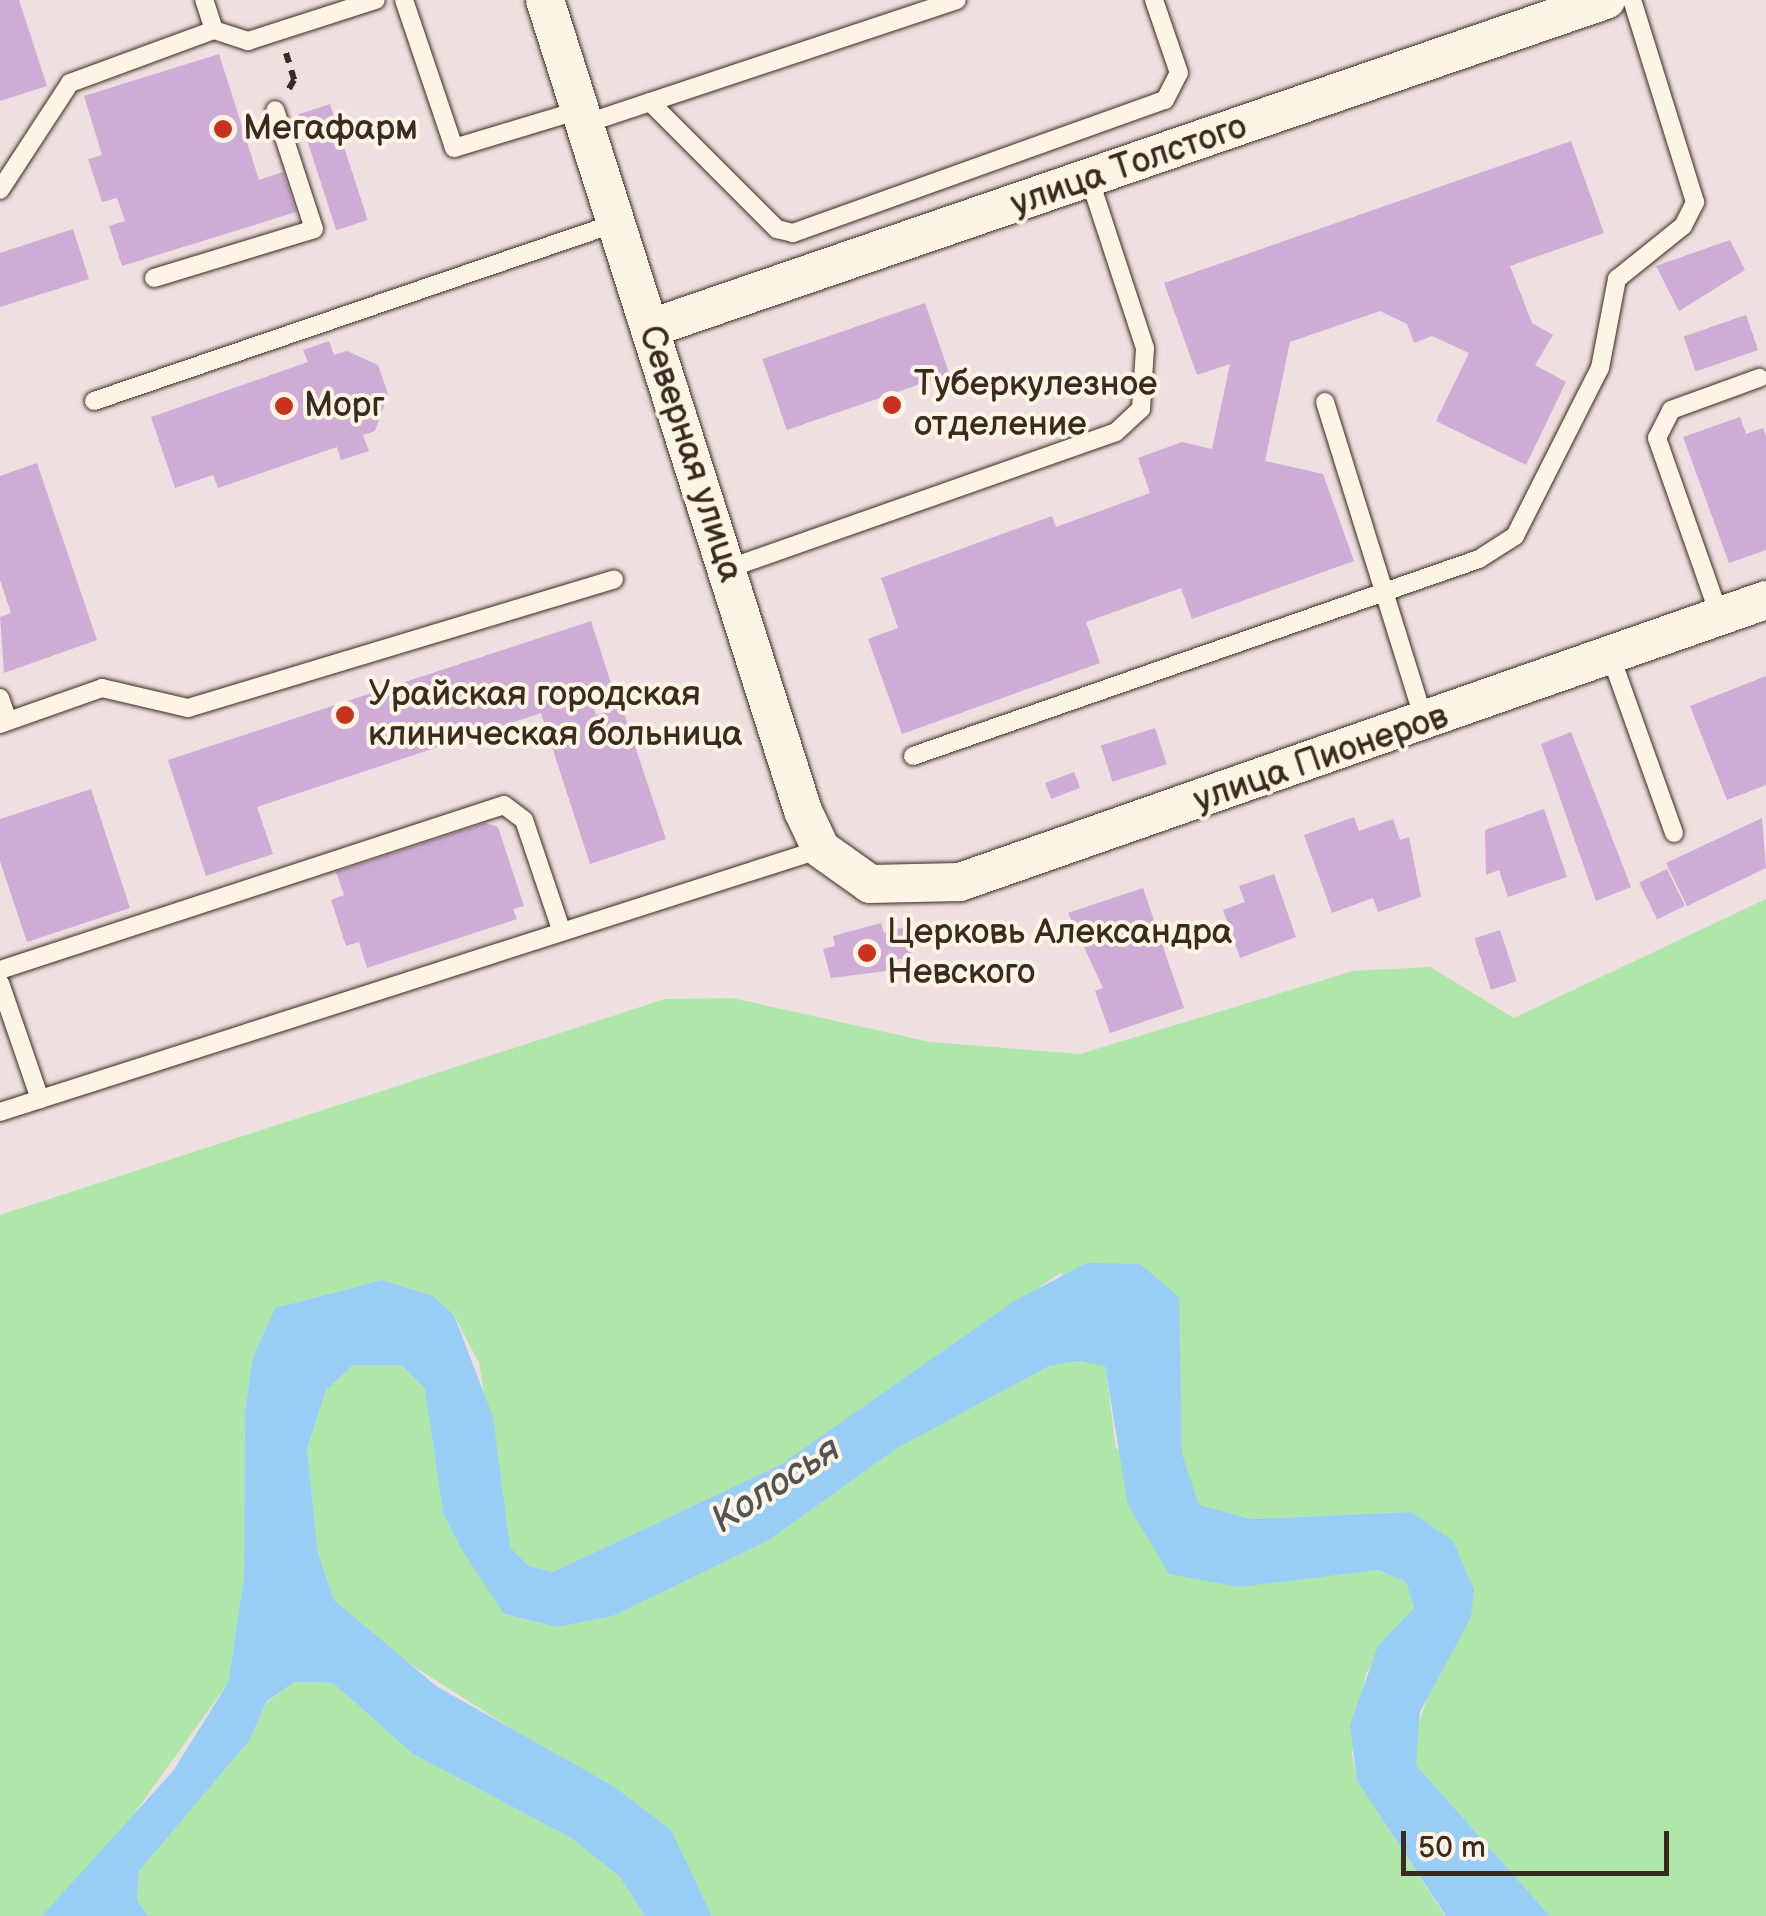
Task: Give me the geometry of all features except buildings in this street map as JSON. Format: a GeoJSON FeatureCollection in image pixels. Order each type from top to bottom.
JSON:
{"type":"FeatureCollection","features":[{"type":"Feature","properties":{"kind":"street","name":"Северная улица"},"geometry":{"type":"LineString","coordinates":[[545,0],[727,569],[821,848]]}},
{"type":"Feature","properties":{"kind":"street","name":"улица Толстого"},"geometry":{"type":"LineString","coordinates":[[651,328],[1090,180],[1595,2]]}},
{"type":"Feature","properties":{"kind":"street","name":"улица Пионеров"},"geometry":{"type":"LineString","coordinates":[[821,848],[870,884],[960,882],[1425,724],[1766,600]]}},
{"type":"Feature","properties":{"kind":"lane"},"geometry":{"type":"LineString","coordinates":[[204,0],[214,30]]}},
{"type":"Feature","properties":{"kind":"lane"},"geometry":{"type":"LineString","coordinates":[[0,190],[70,84],[214,30],[248,41],[376,0]]}},
{"type":"Feature","properties":{"kind":"lane"},"geometry":{"type":"LineString","coordinates":[[404,0],[454,148],[650,102],[957,0]]}},
{"type":"Feature","properties":{"kind":"lane"},"geometry":{"type":"LineString","coordinates":[[650,102],[777,230],[793,233],[1165,100],[1179,73],[1154,0]]}},
{"type":"Feature","properties":{"kind":"lane"},"geometry":{"type":"LineString","coordinates":[[913,756],[1389,590],[1515,536],[1600,368],[1617,278],[1691,214],[1695,189],[1632,0]]}},
{"type":"Feature","properties":{"kind":"lane"},"geometry":{"type":"LineString","coordinates":[[154,278],[314,229],[275,110]]}},
{"type":"Feature","properties":{"kind":"lane"},"geometry":{"type":"LineString","coordinates":[[727,569],[1116,432],[1141,409],[1145,348],[1090,180]]}},
{"type":"Feature","properties":{"kind":"lane"},"geometry":{"type":"LineString","coordinates":[[94,401],[616,223]]}},
{"type":"Feature","properties":{"kind":"lane"},"geometry":{"type":"LineString","coordinates":[[1720,617],[1657,438],[1671,410],[1759,378]]}},
{"type":"Feature","properties":{"kind":"lane"},"geometry":{"type":"LineString","coordinates":[[1325,402],[1389,590],[1425,724]]}},
{"type":"Feature","properties":{"kind":"lane"},"geometry":{"type":"LineString","coordinates":[[0,698],[4,722],[102,688],[188,708],[614,579]]}},
{"type":"Feature","properties":{"kind":"lane"},"geometry":{"type":"LineString","coordinates":[[1611,657],[1674,833]]}},
{"type":"Feature","properties":{"kind":"lane"},"geometry":{"type":"LineString","coordinates":[[0,970],[504,806],[524,820],[562,932]]}},
{"type":"Feature","properties":{"kind":"lane"},"geometry":{"type":"LineString","coordinates":[[0,1112],[821,848]]}},
{"type":"Feature","properties":{"kind":"lane"},"geometry":{"type":"LineString","coordinates":[[0,983],[40,1099]]}},
{"type":"Feature","properties":{"kind":"path"},"geometry":{"type":"LineString","coordinates":[[275,110],[294,80],[279,31]]}},
{"type":"Feature","properties":{"kind":"green space"},"geometry":{"type":"Polygon","coordinates":[[[1766,899],[1766,1916],[1550,1916],[1416,1765],[1414,1738],[1431,1687],[1411,1512],[1251,1519],[1198,1505],[1182,1453],[1180,1404],[1060,1273],[780,1465],[553,1572],[529,1566],[510,1547],[479,1363],[454,1315],[433,1296],[382,1280],[275,1308],[253,1357],[245,1411],[244,1577],[228,1683],[105,1854],[42,1916],[0,1916],[0,1215],[665,999],[732,998],[930,1042],[1080,1054],[1353,971],[1430,967],[1514,1018],[1766,899]]]}},
{"type":"Feature","properties":{"kind":"green space"},"geometry":{"type":"Polygon","coordinates":[[[1078,1361],[1105,1365],[1116,1448],[1295,1580],[1379,1570],[1406,1582],[1414,1608],[1366,1673],[1352,1753],[1357,1781],[1445,1916],[712,1916],[671,1830],[385,1648],[334,1600],[318,1553],[307,1449],[326,1390],[353,1365],[401,1365],[425,1389],[503,1614],[557,1627],[613,1616],[769,1540],[896,1449],[1049,1366],[1078,1361]]]}},
{"type":"Feature","properties":{"kind":"green space"},"geometry":{"type":"Polygon","coordinates":[[[295,1682],[333,1683],[413,1754],[571,1838],[619,1876],[645,1916],[148,1916],[137,1900],[139,1871],[249,1741],[267,1702],[295,1682]]]}},
{"type":"Feature","properties":{"kind":"water","name":"Колосья"},"geometry":{"type":"Polygon","coordinates":[[[1087,1263],[1140,1264],[1179,1297],[1182,1453],[1199,1505],[1251,1519],[1411,1512],[1453,1541],[1474,1590],[1471,1617],[1420,1712],[1416,1765],[1550,1916],[1446,1916],[1357,1781],[1350,1725],[1378,1646],[1414,1608],[1406,1582],[1379,1570],[1239,1587],[1169,1574],[1128,1505],[1105,1366],[1078,1361],[1049,1366],[896,1449],[769,1540],[613,1616],[557,1627],[504,1614],[462,1550],[443,1513],[425,1389],[401,1365],[353,1365],[326,1390],[307,1449],[318,1553],[334,1600],[436,1686],[613,1786],[671,1830],[712,1916],[645,1916],[619,1876],[571,1838],[413,1754],[333,1683],[295,1682],[267,1701],[249,1741],[139,1871],[137,1900],[148,1916],[42,1916],[173,1771],[228,1683],[244,1577],[245,1411],[253,1357],[275,1308],[382,1280],[433,1296],[454,1315],[493,1417],[510,1547],[529,1566],[553,1572],[780,1465],[1016,1300],[1087,1263]]]}},
{"type":"Feature","properties":{"kind":"place","name":"Мегафарм"},"geometry":{"type":"Point","coordinates":[223,129]}},
{"type":"Feature","properties":{"kind":"place","name":"Туберкулезное отделение"},"geometry":{"type":"Point","coordinates":[892,405]}},
{"type":"Feature","properties":{"kind":"place","name":"Морг"},"geometry":{"type":"Point","coordinates":[284,406]}},
{"type":"Feature","properties":{"kind":"place","name":"Урайская городская клиническая больница"},"geometry":{"type":"Point","coordinates":[345,715]}},
{"type":"Feature","properties":{"kind":"place","name":"Церковь Александра Невского"},"geometry":{"type":"Point","coordinates":[867,953]}}]}
